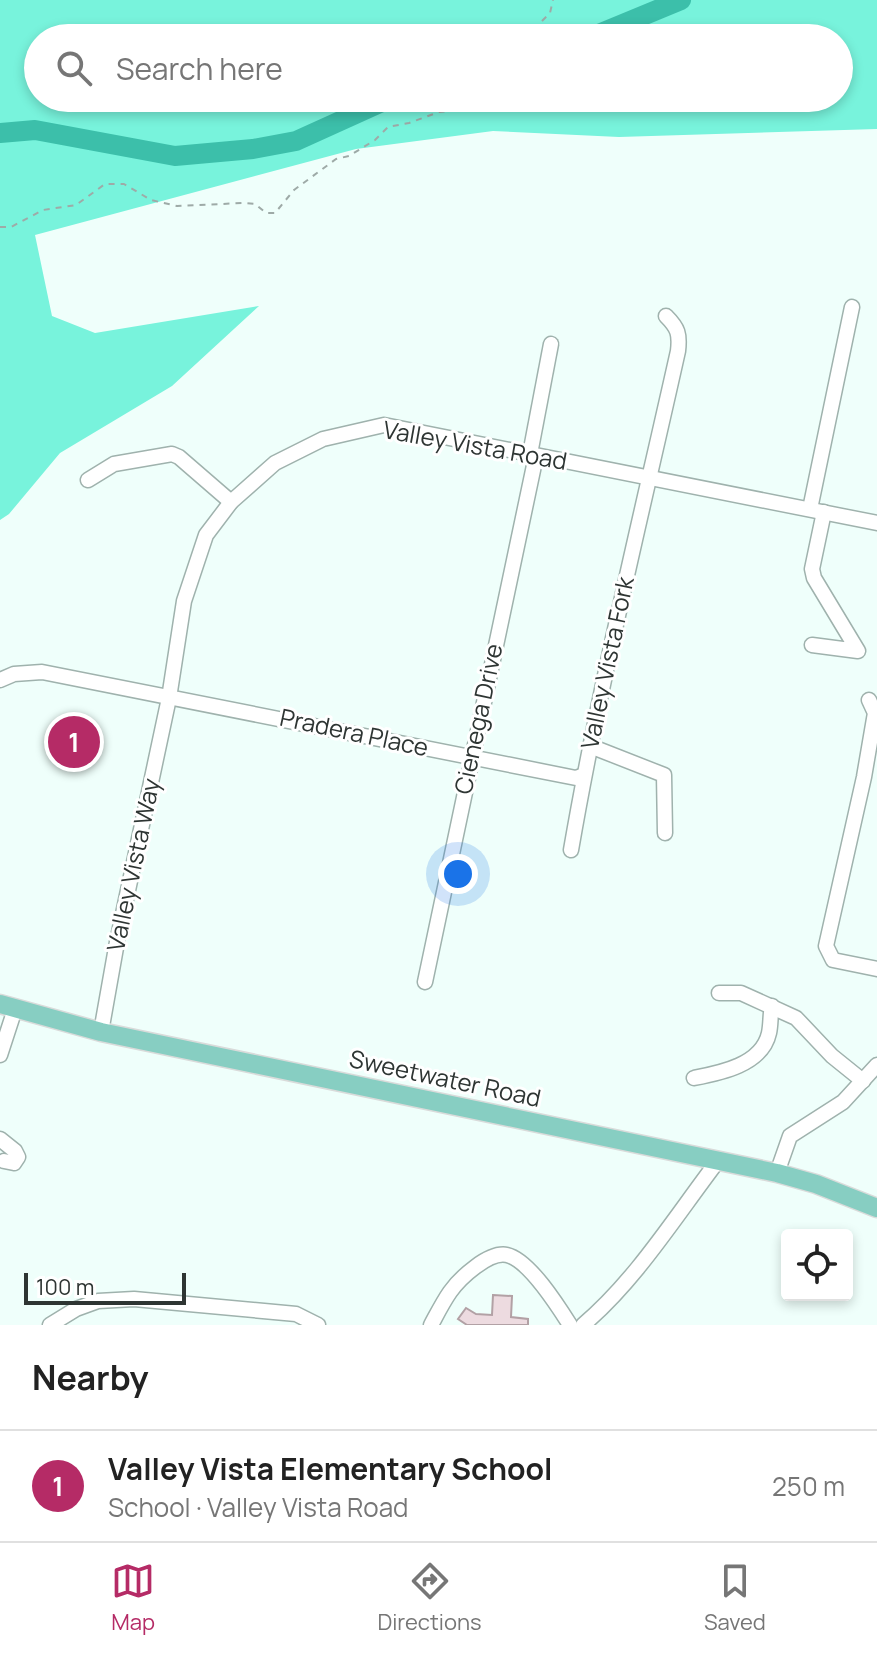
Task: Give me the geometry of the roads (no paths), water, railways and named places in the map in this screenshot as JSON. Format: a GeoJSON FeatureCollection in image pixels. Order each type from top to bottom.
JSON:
{"type":"FeatureCollection","features":[{"type":"Feature","properties":{"kind":"main road","name":"Sweetwater Road"},"geometry":{"type":"LineString","coordinates":[[7,1006],[101,1032],[777,1173],[816,1184],[877,1208]]}},
{"type":"Feature","properties":{"kind":"street"},"geometry":{"type":"LineString","coordinates":[[812,645],[858,651],[814,578],[812,569],[817,511],[852,307]]}},
{"type":"Feature","properties":{"kind":"street","name":"Valley Vista Fork"},"geometry":{"type":"LineString","coordinates":[[571,850],[647,477],[678,351],[680,336],[677,327],[666,316]]}},
{"type":"Feature","properties":{"kind":"street","name":"Cienega Drive"},"geometry":{"type":"LineString","coordinates":[[425,982],[533,455],[551,344]]}},
{"type":"Feature","properties":{"kind":"street","name":"Valley Vista Road"},"geometry":{"type":"LineString","coordinates":[[169,698],[184,601],[206,535],[231,502],[275,463],[323,439],[384,425],[877,523]]}},
{"type":"Feature","properties":{"kind":"street"},"geometry":{"type":"LineString","coordinates":[[88,480],[114,464],[172,454],[231,502]]}},
{"type":"Feature","properties":{"kind":"street"},"geometry":{"type":"LineString","coordinates":[[0,680],[14,674],[42,672],[169,698]]}},
{"type":"Feature","properties":{"kind":"street","name":"Pradera Place"},"geometry":{"type":"LineString","coordinates":[[169,698],[558,776],[576,778],[584,775]]}},
{"type":"Feature","properties":{"kind":"street","name":"Valley Vista Way"},"geometry":{"type":"LineString","coordinates":[[101,1032],[169,698]]}},
{"type":"Feature","properties":{"kind":"street"},"geometry":{"type":"LineString","coordinates":[[869,700],[875,713],[864,777],[826,946],[833,960],[877,969]]}},
{"type":"Feature","properties":{"kind":"street"},"geometry":{"type":"LineString","coordinates":[[590,746],[664,775],[665,833]]}},
{"type":"Feature","properties":{"kind":"street"},"geometry":{"type":"LineString","coordinates":[[719,993],[741,993],[796,1018],[832,1056],[863,1081]]}},
{"type":"Feature","properties":{"kind":"street"},"geometry":{"type":"LineString","coordinates":[[0,1054],[7,1006]]}},
{"type":"Feature","properties":{"kind":"street"},"geometry":{"type":"LineString","coordinates":[[694,1078],[733,1069],[749,1060],[768,1038],[772,1006]]}},
{"type":"Feature","properties":{"kind":"street"},"geometry":{"type":"LineString","coordinates":[[777,1173],[790,1136],[843,1102],[877,1065]]}},
{"type":"Feature","properties":{"kind":"street"},"geometry":{"type":"LineString","coordinates":[[0,1139],[18,1157],[14,1163],[4,1161]]}},
{"type":"Feature","properties":{"kind":"street"},"geometry":{"type":"LineString","coordinates":[[583,1325],[602,1308],[657,1243],[717,1162]]}},
{"type":"Feature","properties":{"kind":"street"},"geometry":{"type":"LineString","coordinates":[[431,1325],[459,1282],[496,1255],[507,1255],[525,1266],[570,1325]]}},
{"type":"Feature","properties":{"kind":"street"},"geometry":{"type":"LineString","coordinates":[[50,1325],[76,1309],[98,1301],[134,1299],[296,1314],[318,1325]]}},
{"type":"Feature","properties":{"kind":"waterway"},"geometry":{"type":"LineString","coordinates":[[623,24],[681,0]]}},
{"type":"Feature","properties":{"kind":"waterway"},"geometry":{"type":"LineString","coordinates":[[0,133],[35,130],[175,156],[253,149],[296,141],[360,112]]}},
{"type":"Feature","properties":{"kind":"place","name":"Valley Vista Elementary School"},"geometry":{"type":"Point","coordinates":[74,742]}}]}
